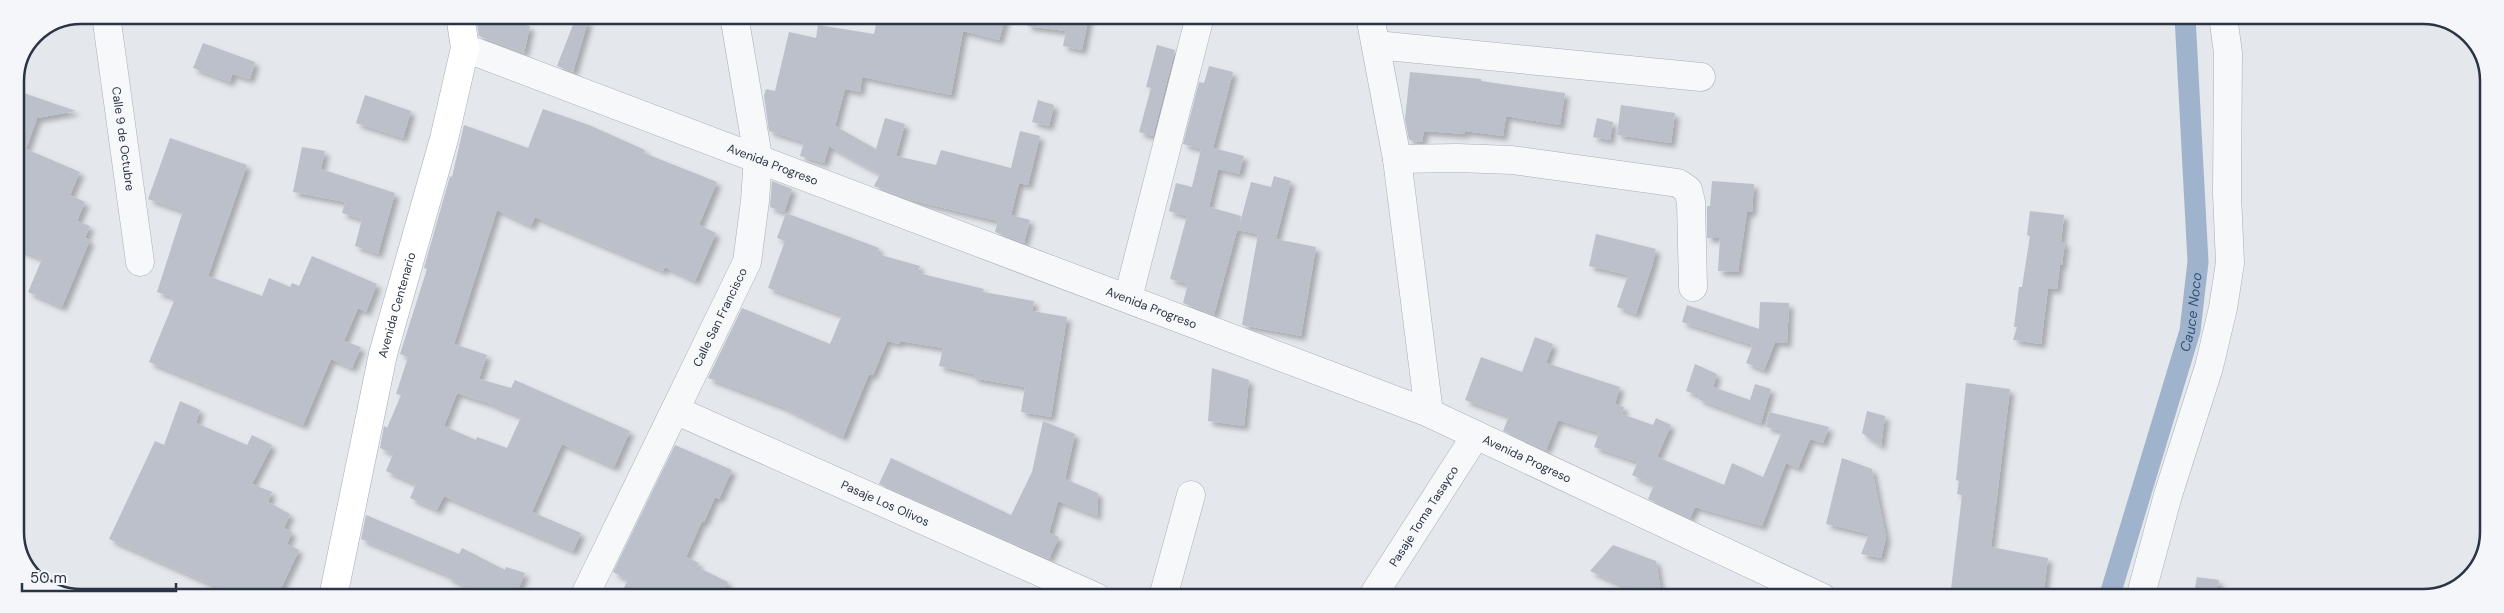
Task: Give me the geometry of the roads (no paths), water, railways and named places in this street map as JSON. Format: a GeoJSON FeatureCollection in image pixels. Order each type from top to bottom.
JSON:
{"type":"FeatureCollection","features":[{"type":"Feature","properties":{"kind":"main road","name":"Avenida Centenario"},"geometry":{"type":"LineString","coordinates":[[335,589],[383,354],[444,139],[465,48],[461,24]]}},
{"type":"Feature","properties":{"kind":"street","name":"Calle 9 de Octubre"},"geometry":{"type":"LineString","coordinates":[[107,24],[140,262]]}},
{"type":"Feature","properties":{"kind":"street","name":"Calle San Francisco"},"geometry":{"type":"LineString","coordinates":[[588,589],[747,262],[755,202],[758,157],[736,24]]}},
{"type":"Feature","properties":{"kind":"street"},"geometry":{"type":"LineString","coordinates":[[1128,298],[1198,24]]}},
{"type":"Feature","properties":{"kind":"street"},"geometry":{"type":"LineString","coordinates":[[1372,24],[1397,159],[1429,414]]}},
{"type":"Feature","properties":{"kind":"street"},"geometry":{"type":"LineString","coordinates":[[2142,589],[2168,495],[2209,367],[2223,308],[2230,263],[2227,194],[2228,53],[2224,24]]}},
{"type":"Feature","properties":{"kind":"street"},"geometry":{"type":"LineString","coordinates":[[1376,45],[1701,77]]}},
{"type":"Feature","properties":{"kind":"street","name":"Avenida Progreso"},"geometry":{"type":"LineString","coordinates":[[465,48],[758,157],[1429,414],[1804,589]]}},
{"type":"Feature","properties":{"kind":"street"},"geometry":{"type":"LineString","coordinates":[[1397,159],[1512,160],[1678,183],[1688,190],[1691,202],[1693,287]]}},
{"type":"Feature","properties":{"kind":"street","name":"Pasaje Los Olivos"},"geometry":{"type":"LineString","coordinates":[[676,410],[1078,589]]}},
{"type":"Feature","properties":{"kind":"street","name":"Pasaje Toma Tasayco"},"geometry":{"type":"LineString","coordinates":[[1377,589],[1476,435]]}},
{"type":"Feature","properties":{"kind":"street"},"geometry":{"type":"LineString","coordinates":[[1165,589],[1191,495]]}},
{"type":"Feature","properties":{"kind":"waterway","name":"Cauce Noco"},"geometry":{"type":"LineString","coordinates":[[2112,589],[2190,331],[2198,262],[2185,24]]}}]}
